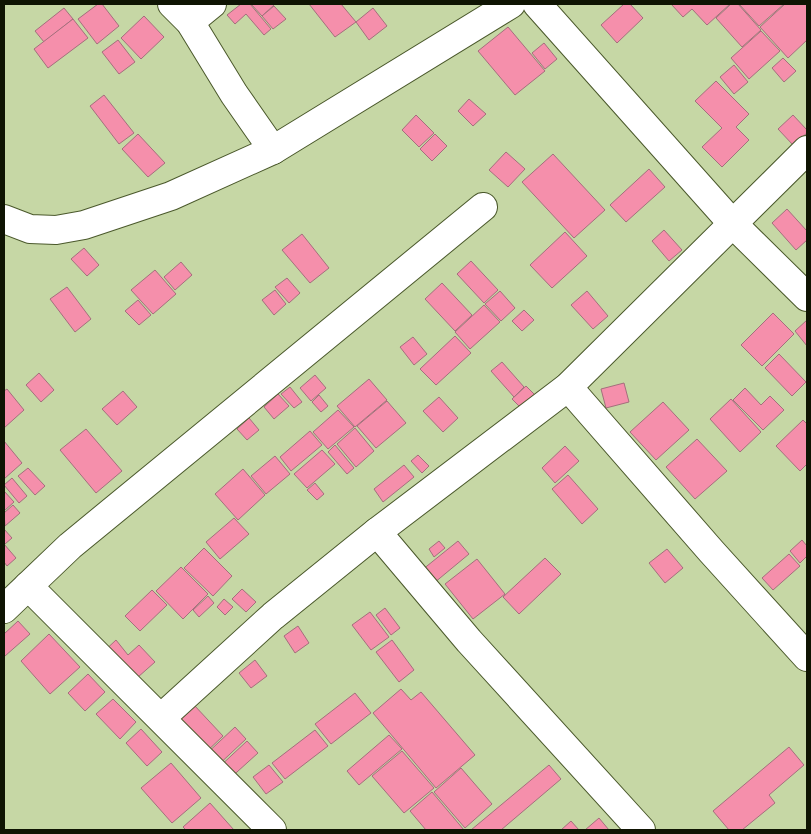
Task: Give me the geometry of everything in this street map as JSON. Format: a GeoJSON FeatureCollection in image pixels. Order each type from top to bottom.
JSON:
{"type":"FeatureCollection","features":[{"type":"Feature","properties":{"kind":"street"},"geometry":{"type":"LineString","coordinates":[[212,4],[181,13],[273,150]]}},
{"type":"Feature","properties":{"kind":"street"},"geometry":{"type":"LineString","coordinates":[[4,219],[30,229],[56,230],[84,225],[171,196],[273,150],[511,4]]}},
{"type":"Feature","properties":{"kind":"street"},"geometry":{"type":"LineString","coordinates":[[537,4],[732,223],[807,297]]}},
{"type":"Feature","properties":{"kind":"street"},"geometry":{"type":"LineString","coordinates":[[161,718],[273,616],[377,532],[568,387],[807,150]]}},
{"type":"Feature","properties":{"kind":"street"},"geometry":{"type":"LineString","coordinates":[[4,609],[70,546],[483,207]]}},
{"type":"Feature","properties":{"kind":"street"},"geometry":{"type":"LineString","coordinates":[[568,387],[711,551],[807,657]]}},
{"type":"Feature","properties":{"kind":"street"},"geometry":{"type":"LineString","coordinates":[[377,532],[469,641],[641,830]]}},
{"type":"Feature","properties":{"kind":"street"},"geometry":{"type":"LineString","coordinates":[[28,586],[272,830]]}},
{"type":"Feature","properties":{"kind":"building"},"geometry":{"type":"Polygon","coordinates":[[[98,4],[102,4],[119,26],[97,44],[78,19],[98,4]]]}},
{"type":"Feature","properties":{"kind":"building"},"geometry":{"type":"Polygon","coordinates":[[[241,4],[250,4],[271,29],[264,35],[246,14],[235,24],[227,15],[241,4]]]}},
{"type":"Feature","properties":{"kind":"building"},"geometry":{"type":"Polygon","coordinates":[[[251,4],[272,4],[274,5],[262,16],[251,4]]]}},
{"type":"Feature","properties":{"kind":"building"},"geometry":{"type":"Polygon","coordinates":[[[309,4],[341,4],[356,22],[335,37],[309,4]]]}},
{"type":"Feature","properties":{"kind":"building"},"geometry":{"type":"Polygon","coordinates":[[[624,4],[630,4],[643,18],[617,43],[601,25],[624,4]]]}},
{"type":"Feature","properties":{"kind":"building"},"geometry":{"type":"Polygon","coordinates":[[[671,4],[730,4],[707,25],[692,9],[683,17],[671,4]]]}},
{"type":"Feature","properties":{"kind":"building"},"geometry":{"type":"Polygon","coordinates":[[[731,4],[738,4],[761,30],[742,47],[716,18],[731,4]]]}},
{"type":"Feature","properties":{"kind":"building"},"geometry":{"type":"Polygon","coordinates":[[[739,4],[784,4],[759,26],[739,4]]]}},
{"type":"Feature","properties":{"kind":"building"},"geometry":{"type":"Polygon","coordinates":[[[785,4],[807,4],[807,40],[788,58],[760,27],[785,4]]]}},
{"type":"Feature","properties":{"kind":"building"},"geometry":{"type":"Polygon","coordinates":[[[274,6],[286,19],[273,29],[262,16],[274,6]]]}},
{"type":"Feature","properties":{"kind":"building"},"geometry":{"type":"Polygon","coordinates":[[[64,8],[73,19],[44,42],[35,31],[64,8]]]}},
{"type":"Feature","properties":{"kind":"building"},"geometry":{"type":"Polygon","coordinates":[[[373,8],[387,26],[369,40],[356,22],[373,8]]]}},
{"type":"Feature","properties":{"kind":"building"},"geometry":{"type":"Polygon","coordinates":[[[144,16],[164,37],[141,59],[121,38],[144,16]]]}},
{"type":"Feature","properties":{"kind":"building"},"geometry":{"type":"Polygon","coordinates":[[[73,19],[88,38],[48,68],[34,49],[73,19]]]}},
{"type":"Feature","properties":{"kind":"building"},"geometry":{"type":"Polygon","coordinates":[[[508,27],[545,71],[515,95],[478,51],[508,27]]]}},
{"type":"Feature","properties":{"kind":"building"},"geometry":{"type":"Polygon","coordinates":[[[761,31],[780,51],[749,79],[731,58],[761,31]]]}},
{"type":"Feature","properties":{"kind":"building"},"geometry":{"type":"Polygon","coordinates":[[[118,40],[135,62],[119,74],[102,52],[118,40]]]}},
{"type":"Feature","properties":{"kind":"building"},"geometry":{"type":"Polygon","coordinates":[[[544,43],[557,59],[545,69],[532,53],[544,43]]]}},
{"type":"Feature","properties":{"kind":"building"},"geometry":{"type":"Polygon","coordinates":[[[783,58],[796,71],[784,82],[772,68],[783,58]]]}},
{"type":"Feature","properties":{"kind":"building"},"geometry":{"type":"Polygon","coordinates":[[[734,65],[748,82],[734,94],[720,77],[734,65]]]}},
{"type":"Feature","properties":{"kind":"building"},"geometry":{"type":"Polygon","coordinates":[[[716,81],[749,114],[736,127],[749,140],[722,167],[702,147],[722,128],[695,101],[716,81]]]}},
{"type":"Feature","properties":{"kind":"building"},"geometry":{"type":"Polygon","coordinates":[[[104,95],[134,133],[119,144],[90,106],[104,95]]]}},
{"type":"Feature","properties":{"kind":"building"},"geometry":{"type":"Polygon","coordinates":[[[469,99],[486,114],[473,126],[458,111],[469,99]]]}},
{"type":"Feature","properties":{"kind":"building"},"geometry":{"type":"Polygon","coordinates":[[[416,115],[434,133],[419,147],[402,130],[416,115]]]}},
{"type":"Feature","properties":{"kind":"building"},"geometry":{"type":"Polygon","coordinates":[[[793,115],[807,130],[807,133],[793,145],[778,129],[793,115]]]}},
{"type":"Feature","properties":{"kind":"building"},"geometry":{"type":"Polygon","coordinates":[[[138,134],[165,163],[148,177],[122,149],[138,134]]]}},
{"type":"Feature","properties":{"kind":"building"},"geometry":{"type":"Polygon","coordinates":[[[435,134],[447,146],[432,161],[420,149],[435,134]]]}},
{"type":"Feature","properties":{"kind":"building"},"geometry":{"type":"Polygon","coordinates":[[[506,152],[525,169],[508,187],[489,170],[506,152]]]}},
{"type":"Feature","properties":{"kind":"building"},"geometry":{"type":"Polygon","coordinates":[[[553,154],[605,210],[574,238],[522,182],[553,154]]]}},
{"type":"Feature","properties":{"kind":"building"},"geometry":{"type":"Polygon","coordinates":[[[649,169],[665,187],[626,222],[610,205],[649,169]]]}},
{"type":"Feature","properties":{"kind":"building"},"geometry":{"type":"Polygon","coordinates":[[[787,209],[807,231],[807,240],[796,250],[772,223],[787,209]]]}},
{"type":"Feature","properties":{"kind":"building"},"geometry":{"type":"Polygon","coordinates":[[[664,230],[682,250],[669,261],[652,241],[664,230]]]}},
{"type":"Feature","properties":{"kind":"building"},"geometry":{"type":"Polygon","coordinates":[[[565,232],[587,256],[552,288],[530,265],[565,232]]]}},
{"type":"Feature","properties":{"kind":"building"},"geometry":{"type":"Polygon","coordinates":[[[302,234],[329,268],[310,283],[282,250],[302,234]]]}},
{"type":"Feature","properties":{"kind":"building"},"geometry":{"type":"Polygon","coordinates":[[[84,248],[99,265],[87,276],[71,259],[84,248]]]}},
{"type":"Feature","properties":{"kind":"building"},"geometry":{"type":"Polygon","coordinates":[[[471,261],[498,290],[484,303],[457,274],[471,261]]]}},
{"type":"Feature","properties":{"kind":"building"},"geometry":{"type":"Polygon","coordinates":[[[181,262],[192,275],[175,290],[164,277],[181,262]]]}},
{"type":"Feature","properties":{"kind":"building"},"geometry":{"type":"Polygon","coordinates":[[[155,270],[176,294],[153,314],[131,290],[155,270]]]}},
{"type":"Feature","properties":{"kind":"building"},"geometry":{"type":"Polygon","coordinates":[[[287,278],[300,293],[289,303],[275,287],[287,278]]]}},
{"type":"Feature","properties":{"kind":"building"},"geometry":{"type":"Polygon","coordinates":[[[442,283],[472,315],[455,331],[425,299],[442,283]]]}},
{"type":"Feature","properties":{"kind":"building"},"geometry":{"type":"Polygon","coordinates":[[[67,287],[91,319],[75,332],[50,299],[67,287]]]}},
{"type":"Feature","properties":{"kind":"building"},"geometry":{"type":"Polygon","coordinates":[[[275,290],[286,304],[274,315],[262,300],[275,290]]]}},
{"type":"Feature","properties":{"kind":"building"},"geometry":{"type":"Polygon","coordinates":[[[500,291],[515,308],[501,321],[485,304],[500,291]]]}},
{"type":"Feature","properties":{"kind":"building"},"geometry":{"type":"Polygon","coordinates":[[[587,291],[608,316],[593,329],[571,305],[587,291]]]}},
{"type":"Feature","properties":{"kind":"building"},"geometry":{"type":"Polygon","coordinates":[[[138,300],[151,315],[139,325],[125,311],[138,300]]]}},
{"type":"Feature","properties":{"kind":"building"},"geometry":{"type":"Polygon","coordinates":[[[484,305],[500,322],[470,349],[455,332],[484,305]]]}},
{"type":"Feature","properties":{"kind":"building"},"geometry":{"type":"Polygon","coordinates":[[[524,310],[534,320],[522,331],[512,321],[524,310]]]}},
{"type":"Feature","properties":{"kind":"building"},"geometry":{"type":"Polygon","coordinates":[[[773,313],[794,334],[762,366],[741,345],[773,313]]]}},
{"type":"Feature","properties":{"kind":"building"},"geometry":{"type":"Polygon","coordinates":[[[807,320],[807,346],[795,331],[807,320]]]}},
{"type":"Feature","properties":{"kind":"building"},"geometry":{"type":"Polygon","coordinates":[[[455,336],[471,353],[436,385],[420,369],[455,336]]]}},
{"type":"Feature","properties":{"kind":"building"},"geometry":{"type":"Polygon","coordinates":[[[413,337],[427,354],[414,365],[400,347],[413,337]]]}},
{"type":"Feature","properties":{"kind":"building"},"geometry":{"type":"Polygon","coordinates":[[[779,354],[806,382],[792,396],[765,368],[779,354]]]}},
{"type":"Feature","properties":{"kind":"building"},"geometry":{"type":"Polygon","coordinates":[[[502,362],[524,387],[514,397],[491,371],[502,362]]]}},
{"type":"Feature","properties":{"kind":"building"},"geometry":{"type":"Polygon","coordinates":[[[39,373],[54,390],[41,402],[26,385],[39,373]]]}},
{"type":"Feature","properties":{"kind":"building"},"geometry":{"type":"Polygon","coordinates":[[[315,375],[326,388],[311,401],[300,388],[315,375]]]}},
{"type":"Feature","properties":{"kind":"building"},"geometry":{"type":"Polygon","coordinates":[[[369,379],[387,400],[355,427],[337,406],[369,379]]]}},
{"type":"Feature","properties":{"kind":"building"},"geometry":{"type":"Polygon","coordinates":[[[624,383],[629,402],[606,408],[601,389],[624,383]]]}},
{"type":"Feature","properties":{"kind":"building"},"geometry":{"type":"Polygon","coordinates":[[[526,386],[536,396],[522,409],[512,399],[526,386]]]}},
{"type":"Feature","properties":{"kind":"building"},"geometry":{"type":"Polygon","coordinates":[[[290,387],[302,402],[294,408],[281,394],[290,387]]]}},
{"type":"Feature","properties":{"kind":"building"},"geometry":{"type":"Polygon","coordinates":[[[745,388],[761,405],[770,396],[784,410],[763,430],[733,400],[745,388]]]}},
{"type":"Feature","properties":{"kind":"building"},"geometry":{"type":"Polygon","coordinates":[[[7,389],[24,410],[4,428],[4,391],[7,389]]]}},
{"type":"Feature","properties":{"kind":"building"},"geometry":{"type":"Polygon","coordinates":[[[123,391],[137,407],[117,425],[102,409],[123,391]]]}},
{"type":"Feature","properties":{"kind":"building"},"geometry":{"type":"Polygon","coordinates":[[[278,394],[289,406],[274,419],[264,407],[278,394]]]}},
{"type":"Feature","properties":{"kind":"building"},"geometry":{"type":"Polygon","coordinates":[[[319,395],[328,406],[321,412],[312,402],[319,395]]]}},
{"type":"Feature","properties":{"kind":"building"},"geometry":{"type":"Polygon","coordinates":[[[439,397],[458,418],[443,432],[423,411],[439,397]]]}},
{"type":"Feature","properties":{"kind":"building"},"geometry":{"type":"Polygon","coordinates":[[[731,399],[761,432],[740,452],[710,419],[731,399]]]}},
{"type":"Feature","properties":{"kind":"building"},"geometry":{"type":"Polygon","coordinates":[[[387,401],[406,423],[376,448],[357,426],[387,401]]]}},
{"type":"Feature","properties":{"kind":"building"},"geometry":{"type":"Polygon","coordinates":[[[663,402],[689,430],[656,460],[630,432],[663,402]]]}},
{"type":"Feature","properties":{"kind":"building"},"geometry":{"type":"Polygon","coordinates":[[[338,410],[354,427],[328,449],[313,432],[338,410]]]}},
{"type":"Feature","properties":{"kind":"building"},"geometry":{"type":"Polygon","coordinates":[[[249,418],[259,430],[247,440],[237,429],[249,418]]]}},
{"type":"Feature","properties":{"kind":"building"},"geometry":{"type":"Polygon","coordinates":[[[803,420],[807,424],[807,464],[800,471],[776,446],[803,420]]]}},
{"type":"Feature","properties":{"kind":"building"},"geometry":{"type":"Polygon","coordinates":[[[355,428],[374,451],[356,467],[337,444],[355,428]]]}},
{"type":"Feature","properties":{"kind":"building"},"geometry":{"type":"Polygon","coordinates":[[[86,429],[122,471],[96,493],[60,450],[86,429]]]}},
{"type":"Feature","properties":{"kind":"building"},"geometry":{"type":"Polygon","coordinates":[[[310,431],[322,445],[291,471],[280,457],[310,431]]]}},
{"type":"Feature","properties":{"kind":"building"},"geometry":{"type":"Polygon","coordinates":[[[697,439],[727,471],[695,499],[666,467],[697,439]]]}},
{"type":"Feature","properties":{"kind":"building"},"geometry":{"type":"Polygon","coordinates":[[[4,441],[22,463],[4,479],[4,441]]]}},
{"type":"Feature","properties":{"kind":"building"},"geometry":{"type":"Polygon","coordinates":[[[335,445],[354,468],[347,474],[328,452],[335,445]]]}},
{"type":"Feature","properties":{"kind":"building"},"geometry":{"type":"Polygon","coordinates":[[[565,446],[579,461],[555,483],[542,468],[565,446]]]}},
{"type":"Feature","properties":{"kind":"building"},"geometry":{"type":"Polygon","coordinates":[[[322,450],[335,464],[307,488],[294,474],[322,450]]]}},
{"type":"Feature","properties":{"kind":"building"},"geometry":{"type":"Polygon","coordinates":[[[418,455],[429,466],[422,473],[411,461],[418,455]]]}},
{"type":"Feature","properties":{"kind":"building"},"geometry":{"type":"Polygon","coordinates":[[[275,456],[290,474],[266,494],[251,476],[275,456]]]}},
{"type":"Feature","properties":{"kind":"building"},"geometry":{"type":"Polygon","coordinates":[[[404,465],[414,477],[383,502],[374,489],[404,465]]]}},
{"type":"Feature","properties":{"kind":"building"},"geometry":{"type":"Polygon","coordinates":[[[28,468],[45,486],[35,495],[18,476],[28,468]]]}},
{"type":"Feature","properties":{"kind":"building"},"geometry":{"type":"Polygon","coordinates":[[[243,469],[265,495],[238,520],[215,494],[243,469]]]}},
{"type":"Feature","properties":{"kind":"building"},"geometry":{"type":"Polygon","coordinates":[[[568,475],[598,509],[582,524],[552,489],[568,475]]]}},
{"type":"Feature","properties":{"kind":"building"},"geometry":{"type":"Polygon","coordinates":[[[12,478],[27,496],[19,503],[4,485],[12,478]]]}},
{"type":"Feature","properties":{"kind":"building"},"geometry":{"type":"Polygon","coordinates":[[[315,483],[324,494],[317,500],[307,490],[315,483]]]}},
{"type":"Feature","properties":{"kind":"building"},"geometry":{"type":"Polygon","coordinates":[[[4,491],[14,502],[4,511],[4,491]]]}},
{"type":"Feature","properties":{"kind":"building"},"geometry":{"type":"Polygon","coordinates":[[[13,505],[20,513],[5,526],[4,513],[13,505]]]}},
{"type":"Feature","properties":{"kind":"building"},"geometry":{"type":"Polygon","coordinates":[[[234,518],[249,534],[220,559],[206,542],[234,518]]]}},
{"type":"Feature","properties":{"kind":"building"},"geometry":{"type":"Polygon","coordinates":[[[4,529],[12,538],[5,544],[4,543],[4,529]]]}},
{"type":"Feature","properties":{"kind":"building"},"geometry":{"type":"Polygon","coordinates":[[[802,540],[807,546],[807,556],[800,563],[790,551],[802,540]]]}},
{"type":"Feature","properties":{"kind":"building"},"geometry":{"type":"Polygon","coordinates":[[[439,541],[445,548],[434,557],[429,549],[439,541]]]}},
{"type":"Feature","properties":{"kind":"building"},"geometry":{"type":"Polygon","coordinates":[[[458,541],[469,554],[434,583],[422,570],[458,541]]]}},
{"type":"Feature","properties":{"kind":"building"},"geometry":{"type":"Polygon","coordinates":[[[4,544],[16,558],[7,566],[4,562],[4,544]]]}},
{"type":"Feature","properties":{"kind":"building"},"geometry":{"type":"Polygon","coordinates":[[[204,548],[232,576],[213,596],[184,568],[204,548]]]}},
{"type":"Feature","properties":{"kind":"building"},"geometry":{"type":"Polygon","coordinates":[[[667,549],[683,568],[665,583],[649,563],[667,549]]]}},
{"type":"Feature","properties":{"kind":"building"},"geometry":{"type":"Polygon","coordinates":[[[789,554],[800,566],[773,590],[762,578],[789,554]]]}},
{"type":"Feature","properties":{"kind":"building"},"geometry":{"type":"Polygon","coordinates":[[[545,558],[561,574],[519,614],[503,597],[545,558]]]}},
{"type":"Feature","properties":{"kind":"building"},"geometry":{"type":"Polygon","coordinates":[[[477,559],[505,594],[473,619],[445,584],[477,559]]]}},
{"type":"Feature","properties":{"kind":"building"},"geometry":{"type":"Polygon","coordinates":[[[181,567],[208,594],[183,619],[156,591],[181,567]]]}},
{"type":"Feature","properties":{"kind":"building"},"geometry":{"type":"Polygon","coordinates":[[[242,589],[256,602],[246,612],[232,599],[242,589]]]}},
{"type":"Feature","properties":{"kind":"building"},"geometry":{"type":"Polygon","coordinates":[[[152,590],[167,605],[140,631],[125,616],[152,590]]]}},
{"type":"Feature","properties":{"kind":"building"},"geometry":{"type":"Polygon","coordinates":[[[208,596],[214,603],[199,617],[193,610],[208,596]]]}},
{"type":"Feature","properties":{"kind":"building"},"geometry":{"type":"Polygon","coordinates":[[[224,599],[233,607],[225,615],[217,607],[224,599]]]}},
{"type":"Feature","properties":{"kind":"building"},"geometry":{"type":"Polygon","coordinates":[[[385,608],[400,628],[391,635],[376,615],[385,608]]]}},
{"type":"Feature","properties":{"kind":"building"},"geometry":{"type":"Polygon","coordinates":[[[370,612],[389,637],[371,650],[352,625],[370,612]]]}},
{"type":"Feature","properties":{"kind":"building"},"geometry":{"type":"Polygon","coordinates":[[[18,621],[30,634],[5,656],[4,634],[18,621]]]}},
{"type":"Feature","properties":{"kind":"building"},"geometry":{"type":"Polygon","coordinates":[[[298,626],[309,643],[295,653],[284,636],[298,626]]]}},
{"type":"Feature","properties":{"kind":"building"},"geometry":{"type":"Polygon","coordinates":[[[49,634],[80,667],[50,694],[21,661],[49,634]]]}},
{"type":"Feature","properties":{"kind":"building"},"geometry":{"type":"Polygon","coordinates":[[[116,640],[128,655],[139,645],[155,662],[129,685],[101,654],[116,640]]]}},
{"type":"Feature","properties":{"kind":"building"},"geometry":{"type":"Polygon","coordinates":[[[392,640],[414,670],[399,682],[376,652],[392,640]]]}},
{"type":"Feature","properties":{"kind":"building"},"geometry":{"type":"Polygon","coordinates":[[[255,660],[267,676],[251,688],[239,673],[255,660]]]}},
{"type":"Feature","properties":{"kind":"building"},"geometry":{"type":"Polygon","coordinates":[[[88,674],[105,692],[85,711],[68,693],[88,674]]]}},
{"type":"Feature","properties":{"kind":"building"},"geometry":{"type":"Polygon","coordinates":[[[401,689],[411,700],[421,692],[475,755],[436,788],[373,713],[401,689]]]}},
{"type":"Feature","properties":{"kind":"building"},"geometry":{"type":"Polygon","coordinates":[[[355,693],[371,713],[331,744],[315,724],[355,693]]]}},
{"type":"Feature","properties":{"kind":"building"},"geometry":{"type":"Polygon","coordinates":[[[113,699],[136,722],[120,739],[96,714],[113,699]]]}},
{"type":"Feature","properties":{"kind":"building"},"geometry":{"type":"Polygon","coordinates":[[[194,705],[223,736],[204,754],[175,723],[194,705]]]}},
{"type":"Feature","properties":{"kind":"building"},"geometry":{"type":"Polygon","coordinates":[[[235,727],[246,739],[214,769],[203,757],[235,727]]]}},
{"type":"Feature","properties":{"kind":"building"},"geometry":{"type":"Polygon","coordinates":[[[141,729],[162,752],[147,766],[126,743],[141,729]]]}},
{"type":"Feature","properties":{"kind":"building"},"geometry":{"type":"Polygon","coordinates":[[[315,730],[328,746],[285,779],[272,763],[315,730]]]}},
{"type":"Feature","properties":{"kind":"building"},"geometry":{"type":"Polygon","coordinates":[[[389,735],[402,749],[359,785],[347,771],[389,735]]]}},
{"type":"Feature","properties":{"kind":"building"},"geometry":{"type":"Polygon","coordinates":[[[247,741],[258,753],[227,781],[217,769],[247,741]]]}},
{"type":"Feature","properties":{"kind":"building"},"geometry":{"type":"Polygon","coordinates":[[[789,747],[804,765],[769,795],[775,803],[742,830],[729,830],[713,811],[789,747]]]}},
{"type":"Feature","properties":{"kind":"building"},"geometry":{"type":"Polygon","coordinates":[[[402,751],[434,788],[404,813],[372,776],[402,751]]]}},
{"type":"Feature","properties":{"kind":"building"},"geometry":{"type":"Polygon","coordinates":[[[171,763],[201,798],[172,823],[141,788],[171,763]]]}},
{"type":"Feature","properties":{"kind":"building"},"geometry":{"type":"Polygon","coordinates":[[[269,765],[283,782],[266,794],[253,777],[269,765]]]}},
{"type":"Feature","properties":{"kind":"building"},"geometry":{"type":"Polygon","coordinates":[[[549,765],[561,779],[501,830],[471,830],[549,765]]]}},
{"type":"Feature","properties":{"kind":"building"},"geometry":{"type":"Polygon","coordinates":[[[461,768],[492,804],[465,828],[434,792],[461,768]]]}},
{"type":"Feature","properties":{"kind":"building"},"geometry":{"type":"Polygon","coordinates":[[[432,792],[464,830],[426,830],[410,811],[432,792]]]}},
{"type":"Feature","properties":{"kind":"building"},"geometry":{"type":"Polygon","coordinates":[[[210,803],[234,830],[186,830],[183,827],[210,803]]]}},
{"type":"Feature","properties":{"kind":"building"},"geometry":{"type":"Polygon","coordinates":[[[599,818],[609,830],[585,830],[599,818]]]}},
{"type":"Feature","properties":{"kind":"building"},"geometry":{"type":"Polygon","coordinates":[[[571,821],[579,830],[561,830],[571,821]]]}}]}
